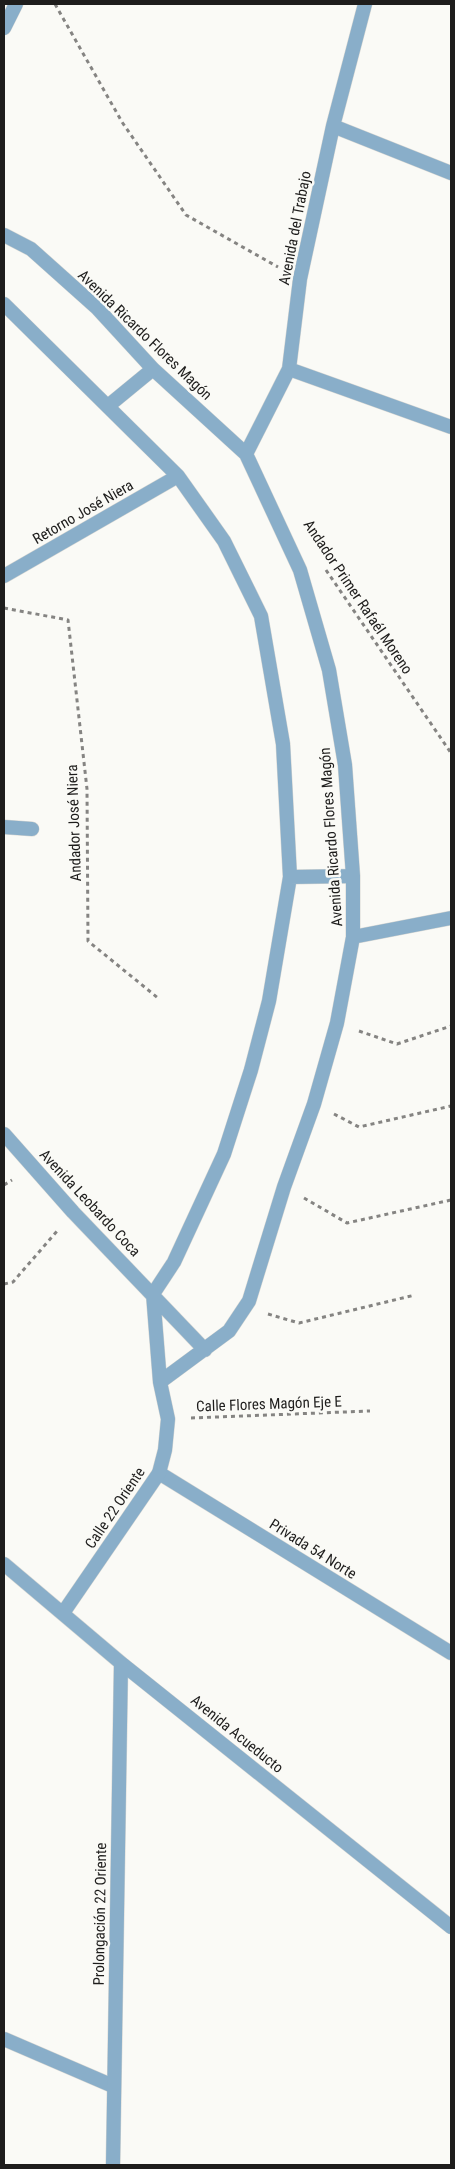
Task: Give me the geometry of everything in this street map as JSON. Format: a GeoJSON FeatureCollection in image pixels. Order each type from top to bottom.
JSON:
{"type":"FeatureCollection","features":[{"type":"Feature","properties":{"kind":"street"},"geometry":{"type":"LineString","coordinates":[[4,28],[16,4]]}},
{"type":"Feature","properties":{"kind":"street","name":"Avenida del Trabajo"},"geometry":{"type":"LineString","coordinates":[[246,454],[289,370],[300,279],[333,126],[365,4]]}},
{"type":"Feature","properties":{"kind":"street"},"geometry":{"type":"LineString","coordinates":[[333,126],[451,173]]}},
{"type":"Feature","properties":{"kind":"street","name":"Avenida Ricardo Flores Magón"},"geometry":{"type":"LineString","coordinates":[[4,235],[31,249],[97,308],[152,370],[246,454],[300,570],[329,670],[345,764],[352,876],[353,937],[337,1024],[314,1104],[284,1187],[250,1300],[229,1331],[205,1350]]}},
{"type":"Feature","properties":{"kind":"street"},"geometry":{"type":"LineString","coordinates":[[4,304],[178,476],[224,541],[261,616],[283,744],[290,877],[269,1001],[251,1070],[224,1154],[174,1262],[153,1294]]}},
{"type":"Feature","properties":{"kind":"street"},"geometry":{"type":"LineString","coordinates":[[108,406],[152,370]]}},
{"type":"Feature","properties":{"kind":"street"},"geometry":{"type":"LineString","coordinates":[[289,370],[451,427]]}},
{"type":"Feature","properties":{"kind":"street","name":"Retorno José Niera"},"geometry":{"type":"LineString","coordinates":[[4,576],[178,476]]}},
{"type":"Feature","properties":{"kind":"street"},"geometry":{"type":"LineString","coordinates":[[4,827],[32,829]]}},
{"type":"Feature","properties":{"kind":"street"},"geometry":{"type":"LineString","coordinates":[[290,877],[352,876]]}},
{"type":"Feature","properties":{"kind":"street"},"geometry":{"type":"LineString","coordinates":[[353,937],[451,918]]}},
{"type":"Feature","properties":{"kind":"street","name":"Avenida Leobardo Coca"},"geometry":{"type":"LineString","coordinates":[[4,1134],[73,1212],[205,1350]]}},
{"type":"Feature","properties":{"kind":"street","name":"Calle 22 Oriente"},"geometry":{"type":"LineString","coordinates":[[63,1613],[159,1473],[165,1450],[168,1419],[160,1382],[153,1294]]}},
{"type":"Feature","properties":{"kind":"street"},"geometry":{"type":"LineString","coordinates":[[160,1382],[205,1350]]}},
{"type":"Feature","properties":{"kind":"street","name":"Privada 54 Norte"},"geometry":{"type":"LineString","coordinates":[[159,1473],[451,1653]]}},
{"type":"Feature","properties":{"kind":"street","name":"Avenida Acueducto"},"geometry":{"type":"LineString","coordinates":[[4,1564],[121,1662],[451,1927]]}},
{"type":"Feature","properties":{"kind":"street","name":"Prolongación 22 Oriente"},"geometry":{"type":"LineString","coordinates":[[113,2165],[121,1662]]}},
{"type":"Feature","properties":{"kind":"street"},"geometry":{"type":"LineString","coordinates":[[4,2039],[113,2086]]}},
{"type":"Feature","properties":{"kind":"path"},"geometry":{"type":"LineString","coordinates":[[55,4],[122,122],[186,215],[300,279]]}},
{"type":"Feature","properties":{"kind":"path","name":"Andador Primer Rafaél Moreno"},"geometry":{"type":"LineString","coordinates":[[324,567],[451,754]]}},
{"type":"Feature","properties":{"kind":"path","name":"Andador José Niera"},"geometry":{"type":"LineString","coordinates":[[4,608],[68,620],[87,789],[88,941],[158,998]]}},
{"type":"Feature","properties":{"kind":"path"},"geometry":{"type":"LineString","coordinates":[[337,1024],[397,1044],[451,1026]]}},
{"type":"Feature","properties":{"kind":"path"},"geometry":{"type":"LineString","coordinates":[[314,1104],[359,1127],[451,1106]]}},
{"type":"Feature","properties":{"kind":"path"},"geometry":{"type":"LineString","coordinates":[[284,1187],[348,1223],[451,1200]]}},
{"type":"Feature","properties":{"kind":"path"},"geometry":{"type":"LineString","coordinates":[[4,1284],[13,1282],[73,1212]]}},
{"type":"Feature","properties":{"kind":"path"},"geometry":{"type":"LineString","coordinates":[[250,1300],[269,1315],[299,1323],[416,1295]]}},
{"type":"Feature","properties":{"kind":"path","name":"Calle Flores Magón Eje E"},"geometry":{"type":"LineString","coordinates":[[168,1419],[370,1411]]}}]}
